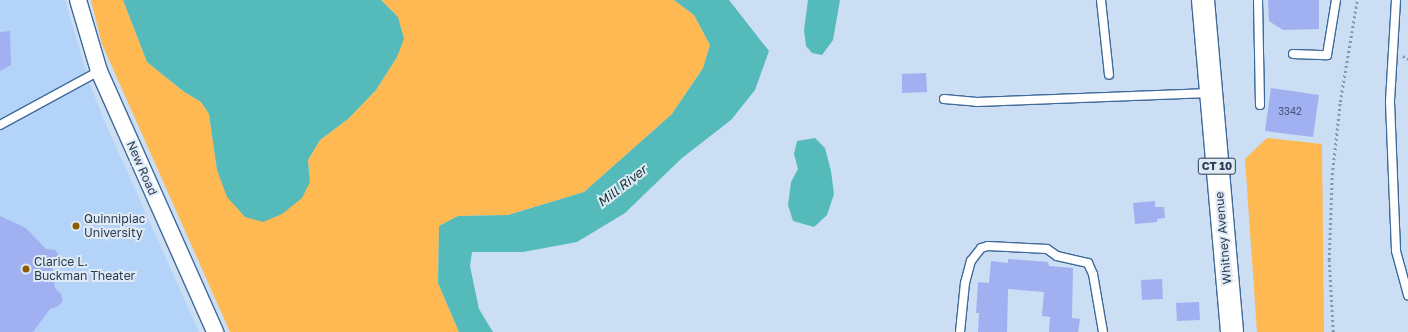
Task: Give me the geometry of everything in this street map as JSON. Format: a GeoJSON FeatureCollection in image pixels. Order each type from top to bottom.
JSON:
{"type":"FeatureCollection","features":[{"type":"Feature","properties":{"kind":"highway","name":"Whitney Avenue"},"geometry":{"type":"LineString","coordinates":[[1203,0],[1232,332]]}},
{"type":"Feature","properties":{"kind":"street","name":"New Road"},"geometry":{"type":"LineString","coordinates":[[78,0],[100,71],[215,332]]}},
{"type":"Feature","properties":{"kind":"lane"},"geometry":{"type":"LineString","coordinates":[[1101,0],[1108,75]]}},
{"type":"Feature","properties":{"kind":"lane"},"geometry":{"type":"LineString","coordinates":[[1258,0],[1260,105]]}},
{"type":"Feature","properties":{"kind":"lane"},"geometry":{"type":"LineString","coordinates":[[1293,54],[1327,55],[1336,0]]}},
{"type":"Feature","properties":{"kind":"lane"},"geometry":{"type":"LineString","coordinates":[[1396,0],[1390,102],[1392,170],[1396,251],[1408,295]]}},
{"type":"Feature","properties":{"kind":"lane"},"geometry":{"type":"LineString","coordinates":[[0,125],[100,71]]}},
{"type":"Feature","properties":{"kind":"lane"},"geometry":{"type":"LineString","coordinates":[[944,99],[976,102],[1211,93]]}},
{"type":"Feature","properties":{"kind":"lane"},"geometry":{"type":"LineString","coordinates":[[960,332],[965,283],[971,261],[980,248],[988,246],[1047,248],[1057,256],[1088,263],[1093,274],[1103,332]]}},
{"type":"Feature","properties":{"kind":"path"},"geometry":{"type":"LineString","coordinates":[[1333,332],[1329,260],[1332,175],[1341,95],[1357,0]]}},
{"type":"Feature","properties":{"kind":"shaded area","name":"Quinnipiac University"},"geometry":{"type":"Polygon","coordinates":[[[0,0],[65,0],[89,82],[104,120],[199,332],[0,332],[0,0]]]}},
{"type":"Feature","properties":{"kind":"shaded area"},"geometry":{"type":"Polygon","coordinates":[[[91,0],[123,0],[147,62],[183,91],[201,102],[209,114],[217,170],[310,182],[308,160],[320,140],[348,119],[376,90],[397,57],[398,17],[381,0],[674,0],[694,15],[710,45],[703,68],[672,114],[584,192],[508,215],[458,216],[439,226],[438,283],[459,332],[230,332],[102,44],[91,0]]]}},
{"type":"Feature","properties":{"kind":"shaded area"},"geometry":{"type":"Polygon","coordinates":[[[1267,138],[1322,144],[1324,332],[1257,332],[1245,159],[1267,138]]]}},
{"type":"Feature","properties":{"kind":"water"},"geometry":{"type":"Polygon","coordinates":[[[123,0],[381,0],[398,17],[404,39],[397,57],[376,90],[348,119],[320,140],[308,160],[310,182],[302,198],[282,214],[263,222],[245,217],[227,197],[217,170],[209,114],[201,102],[183,91],[147,62],[123,0]]]}},
{"type":"Feature","properties":{"kind":"water","name":"Mill River"},"geometry":{"type":"Polygon","coordinates":[[[674,0],[729,0],[769,51],[755,90],[731,120],[682,158],[625,213],[577,242],[523,252],[472,252],[470,266],[479,309],[493,332],[459,332],[438,283],[439,226],[458,216],[508,215],[584,192],[672,114],[703,68],[710,45],[694,15],[674,0]]]}},
{"type":"Feature","properties":{"kind":"water"},"geometry":{"type":"Polygon","coordinates":[[[808,0],[840,0],[833,40],[822,55],[812,53],[806,46],[804,30],[808,0]]]}},
{"type":"Feature","properties":{"kind":"water"},"geometry":{"type":"Polygon","coordinates":[[[815,138],[825,148],[831,171],[834,194],[827,215],[814,227],[793,221],[788,205],[791,182],[798,169],[794,154],[797,141],[815,138]]]}},
{"type":"Feature","properties":{"kind":"building"},"geometry":{"type":"Polygon","coordinates":[[[1268,0],[1319,0],[1319,29],[1283,30],[1269,21],[1268,0]]]}},
{"type":"Feature","properties":{"kind":"building"},"geometry":{"type":"Polygon","coordinates":[[[10,31],[11,65],[0,71],[0,32],[10,31]]]}},
{"type":"Feature","properties":{"kind":"building"},"geometry":{"type":"Polygon","coordinates":[[[926,73],[927,92],[902,93],[902,74],[926,73]]]}},
{"type":"Feature","properties":{"kind":"building"},"geometry":{"type":"Polygon","coordinates":[[[1271,88],[1319,95],[1313,137],[1265,131],[1271,88]]]}},
{"type":"Feature","properties":{"kind":"building"},"geometry":{"type":"Polygon","coordinates":[[[1155,201],[1155,207],[1164,207],[1165,218],[1157,219],[1157,222],[1135,224],[1133,203],[1155,201]]]}},
{"type":"Feature","properties":{"kind":"building","name":"Clarice L. Buckman Theater"},"geometry":{"type":"Polygon","coordinates":[[[0,216],[26,228],[46,249],[55,250],[59,255],[58,262],[52,266],[55,288],[61,294],[63,301],[58,306],[50,309],[33,332],[0,332],[0,216]]]}},
{"type":"Feature","properties":{"kind":"building"},"geometry":{"type":"Polygon","coordinates":[[[1008,259],[1048,262],[1049,266],[1073,268],[1072,318],[1080,319],[1078,332],[1049,332],[1050,317],[1042,316],[1044,292],[1008,289],[1007,332],[978,332],[979,313],[976,313],[978,282],[989,283],[991,261],[1008,263],[1008,259]]]}},
{"type":"Feature","properties":{"kind":"building"},"geometry":{"type":"Polygon","coordinates":[[[1162,279],[1163,299],[1142,300],[1141,280],[1162,279]]]}},
{"type":"Feature","properties":{"kind":"building"},"geometry":{"type":"Polygon","coordinates":[[[1199,302],[1200,320],[1177,321],[1176,303],[1199,302]]]}},
{"type":"Feature","properties":{"kind":"place","name":"Quinnipiac University"},"geometry":{"type":"Point","coordinates":[76,226]}},
{"type":"Feature","properties":{"kind":"place","name":"Clarice L. Buckman Theater"},"geometry":{"type":"Point","coordinates":[26,269]}}]}
